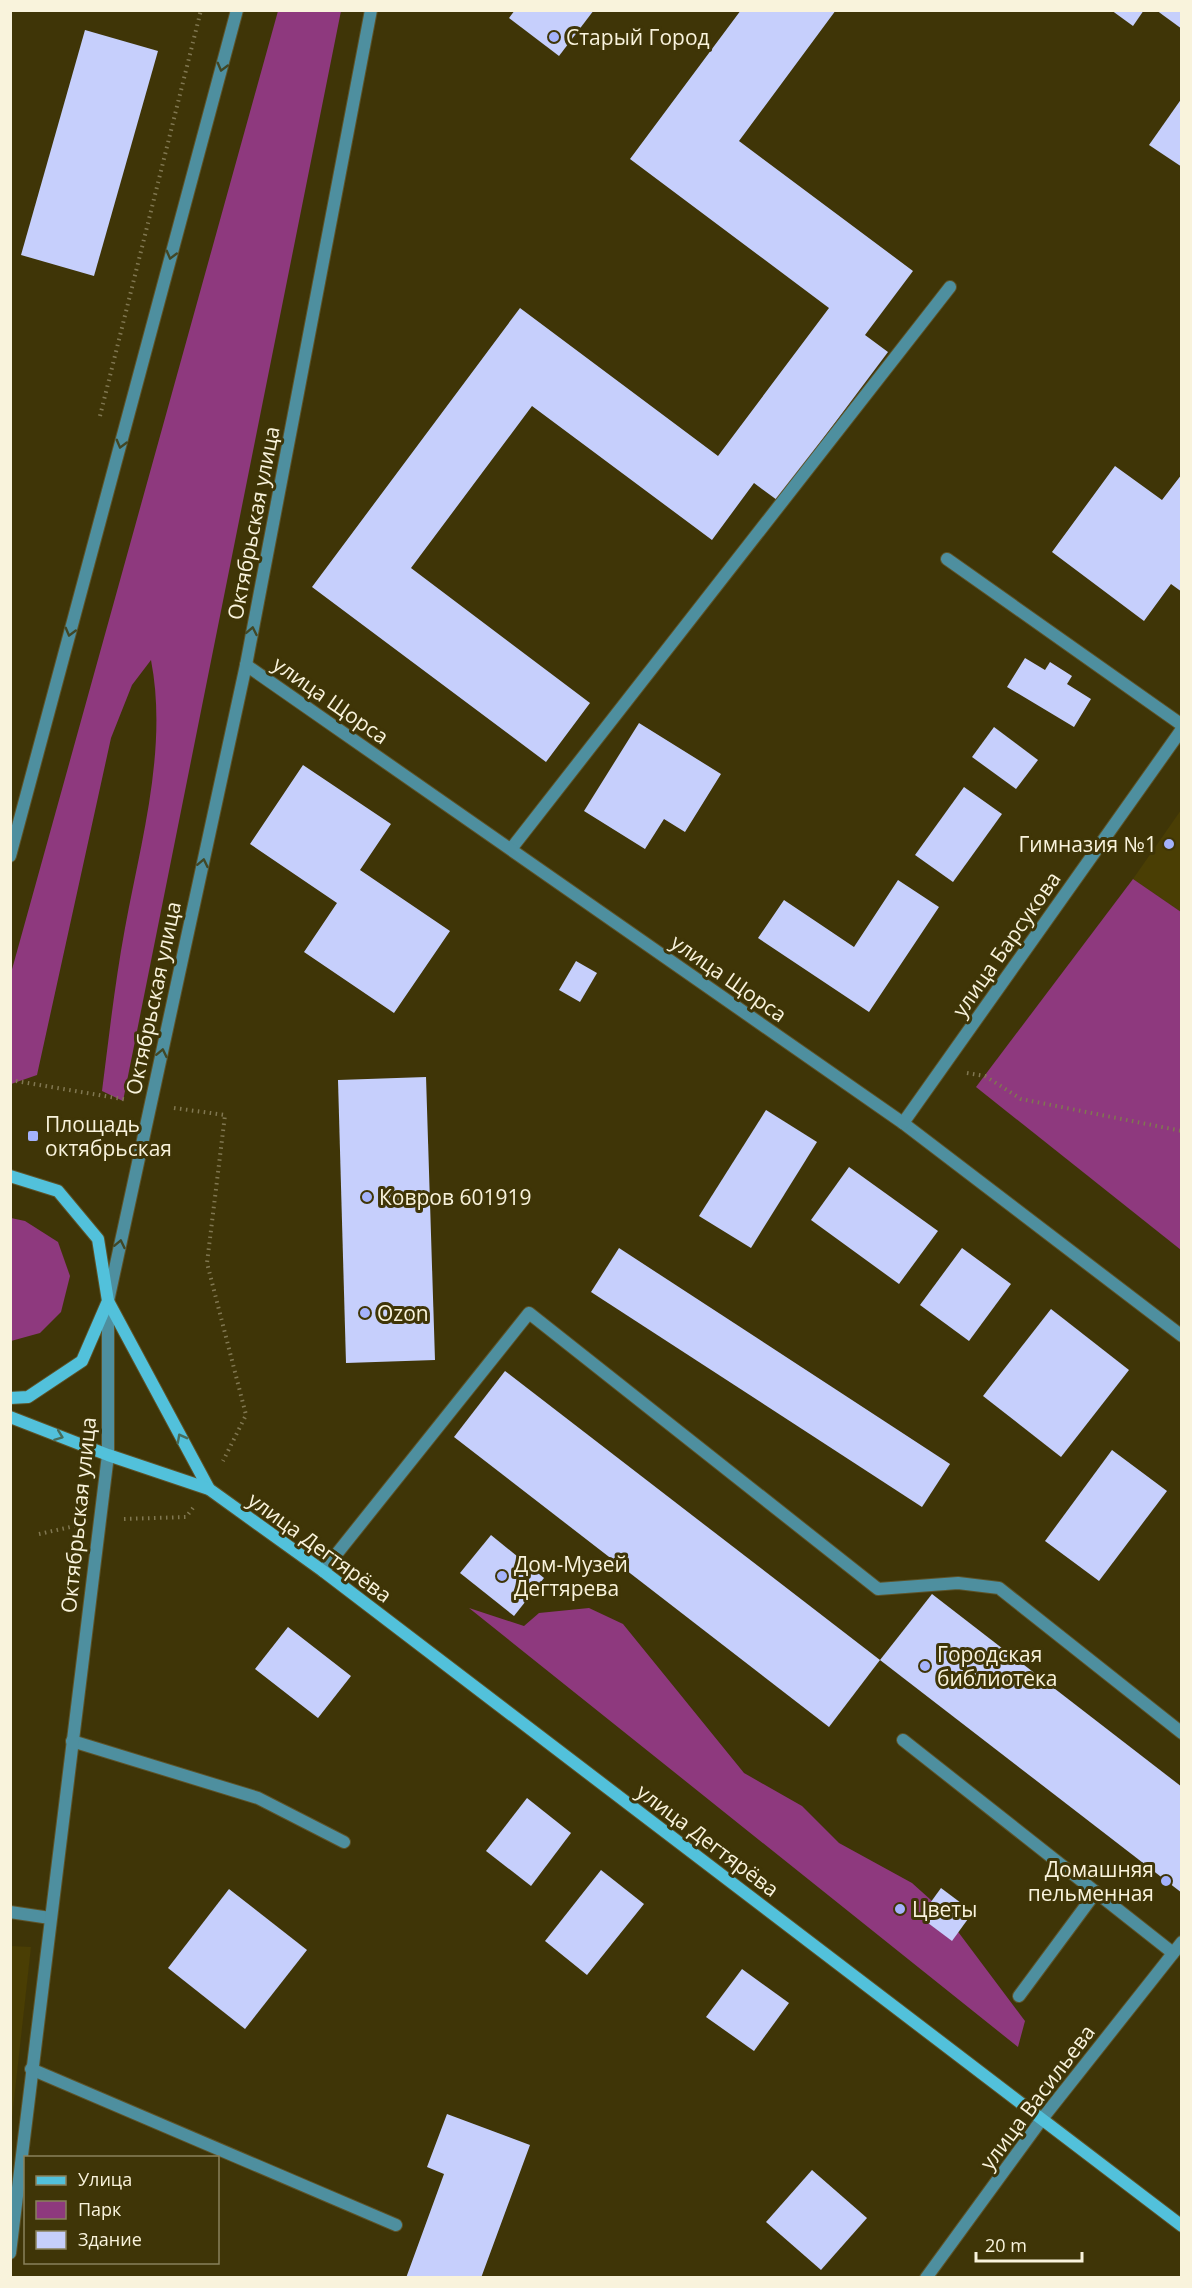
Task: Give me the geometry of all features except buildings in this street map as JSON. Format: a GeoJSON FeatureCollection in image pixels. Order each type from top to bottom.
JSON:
{"type":"FeatureCollection","features":[{"type":"Feature","properties":{"kind":"main road"},"geometry":{"type":"LineString","coordinates":[[10,1176],[58,1191],[98,1239],[108,1301],[82,1361],[28,1397],[10,1398]]}},
{"type":"Feature","properties":{"kind":"main road","name":"улица Дегтярёва"},"geometry":{"type":"LineString","coordinates":[[108,1301],[209,1489]]}},
{"type":"Feature","properties":{"kind":"main road","name":"улица Дегтярёва"},"geometry":{"type":"LineString","coordinates":[[10,1417],[108,1455],[209,1489],[323,1571],[1182,2226]]}},
{"type":"Feature","properties":{"kind":"street"},"geometry":{"type":"LineString","coordinates":[[10,856],[237,10]]}},
{"type":"Feature","properties":{"kind":"street","name":"Октябрьская улица"},"geometry":{"type":"LineString","coordinates":[[10,2253],[108,1455],[108,1301],[246,665],[371,10]]}},
{"type":"Feature","properties":{"kind":"street"},"geometry":{"type":"LineString","coordinates":[[511,849],[950,287]]}},
{"type":"Feature","properties":{"kind":"street"},"geometry":{"type":"LineString","coordinates":[[947,559],[1182,725]]}},
{"type":"Feature","properties":{"kind":"street","name":"улица Щорса"},"geometry":{"type":"LineString","coordinates":[[246,665],[903,1123],[1182,1336]]}},
{"type":"Feature","properties":{"kind":"street","name":"улица Барсукова"},"geometry":{"type":"LineString","coordinates":[[903,1123],[1182,729]]}},
{"type":"Feature","properties":{"kind":"street"},"geometry":{"type":"LineString","coordinates":[[323,1571],[529,1313],[878,1589],[958,1584],[999,1588],[1182,1733]]}},
{"type":"Feature","properties":{"kind":"street"},"geometry":{"type":"LineString","coordinates":[[903,1740],[1173,1953]]}},
{"type":"Feature","properties":{"kind":"street"},"geometry":{"type":"LineString","coordinates":[[72,1741],[258,1798],[344,1842]]}},
{"type":"Feature","properties":{"kind":"street"},"geometry":{"type":"LineString","coordinates":[[1019,1996],[1096,1893]]}},
{"type":"Feature","properties":{"kind":"street"},"geometry":{"type":"LineString","coordinates":[[10,1912],[50,1918]]}},
{"type":"Feature","properties":{"kind":"street","name":"улица Васильева"},"geometry":{"type":"LineString","coordinates":[[926,2277],[1042,2119],[1182,1942]]}},
{"type":"Feature","properties":{"kind":"street"},"geometry":{"type":"LineString","coordinates":[[32,2069],[396,2225]]}},
{"type":"Feature","properties":{"kind":"path"},"geometry":{"type":"LineString","coordinates":[[97,427],[201,10]]}},
{"type":"Feature","properties":{"kind":"path"},"geometry":{"type":"LineString","coordinates":[[941,1069],[985,1076],[1021,1099],[1182,1131]]}},
{"type":"Feature","properties":{"kind":"path"},"geometry":{"type":"LineString","coordinates":[[10,1080],[150,1105],[225,1115],[207,1263],[246,1415],[209,1489],[186,1517],[100,1520],[39,1534]]}},
{"type":"Feature","properties":{"kind":"shaded area","name":"Гимназия №1"},"geometry":{"type":"Polygon","coordinates":[[[1181,810],[1181,912],[1133,879],[1181,810]]]}},
{"type":"Feature","properties":{"kind":"shaded area"},"geometry":{"type":"Polygon","coordinates":[[[10,1946],[31,1947],[11,2127],[10,1946]]]}},
{"type":"Feature","properties":{"kind":"green space"},"geometry":{"type":"Polygon","coordinates":[[[278,11],[341,11],[123,1101],[102,1091],[118,969],[145,828],[154,761],[155,693],[151,660],[132,685],[111,738],[37,1075],[11,1084],[11,973],[278,11]]]}},
{"type":"Feature","properties":{"kind":"green space"},"geometry":{"type":"Polygon","coordinates":[[[1133,879],[1181,912],[1181,1250],[976,1087],[1133,879]]]}},
{"type":"Feature","properties":{"kind":"green space"},"geometry":{"type":"Polygon","coordinates":[[[11,1218],[25,1221],[58,1242],[70,1276],[61,1312],[40,1333],[11,1341],[11,1218]]]}},
{"type":"Feature","properties":{"kind":"green space"},"geometry":{"type":"Polygon","coordinates":[[[469,1608],[524,1626],[539,1613],[589,1608],[623,1624],[744,1773],[802,1806],[839,1843],[912,1883],[941,1909],[1025,2021],[1018,2047],[469,1608]]]}},
{"type":"Feature","properties":{"kind":"place","name":"Старый Город"},"geometry":{"type":"Point","coordinates":[554,37]}},
{"type":"Feature","properties":{"kind":"place","name":"Гимназия №1"},"geometry":{"type":"Point","coordinates":[1169,844]}},
{"type":"Feature","properties":{"kind":"place","name":"Площадь октябрьская"},"geometry":{"type":"Point","coordinates":[33,1136]}},
{"type":"Feature","properties":{"kind":"place","name":"Ковров 601919"},"geometry":{"type":"Point","coordinates":[367,1197]}},
{"type":"Feature","properties":{"kind":"place","name":"Ozon"},"geometry":{"type":"Point","coordinates":[365,1313]}},
{"type":"Feature","properties":{"kind":"place","name":"Дом-Музей Дегтярева"},"geometry":{"type":"Point","coordinates":[502,1576]}},
{"type":"Feature","properties":{"kind":"place","name":"Городская библиотека"},"geometry":{"type":"Point","coordinates":[925,1666]}},
{"type":"Feature","properties":{"kind":"place","name":"Домашняя пельменная"},"geometry":{"type":"Point","coordinates":[1166,1881]}},
{"type":"Feature","properties":{"kind":"place","name":"Цветы"},"geometry":{"type":"Point","coordinates":[900,1909]}}]}
